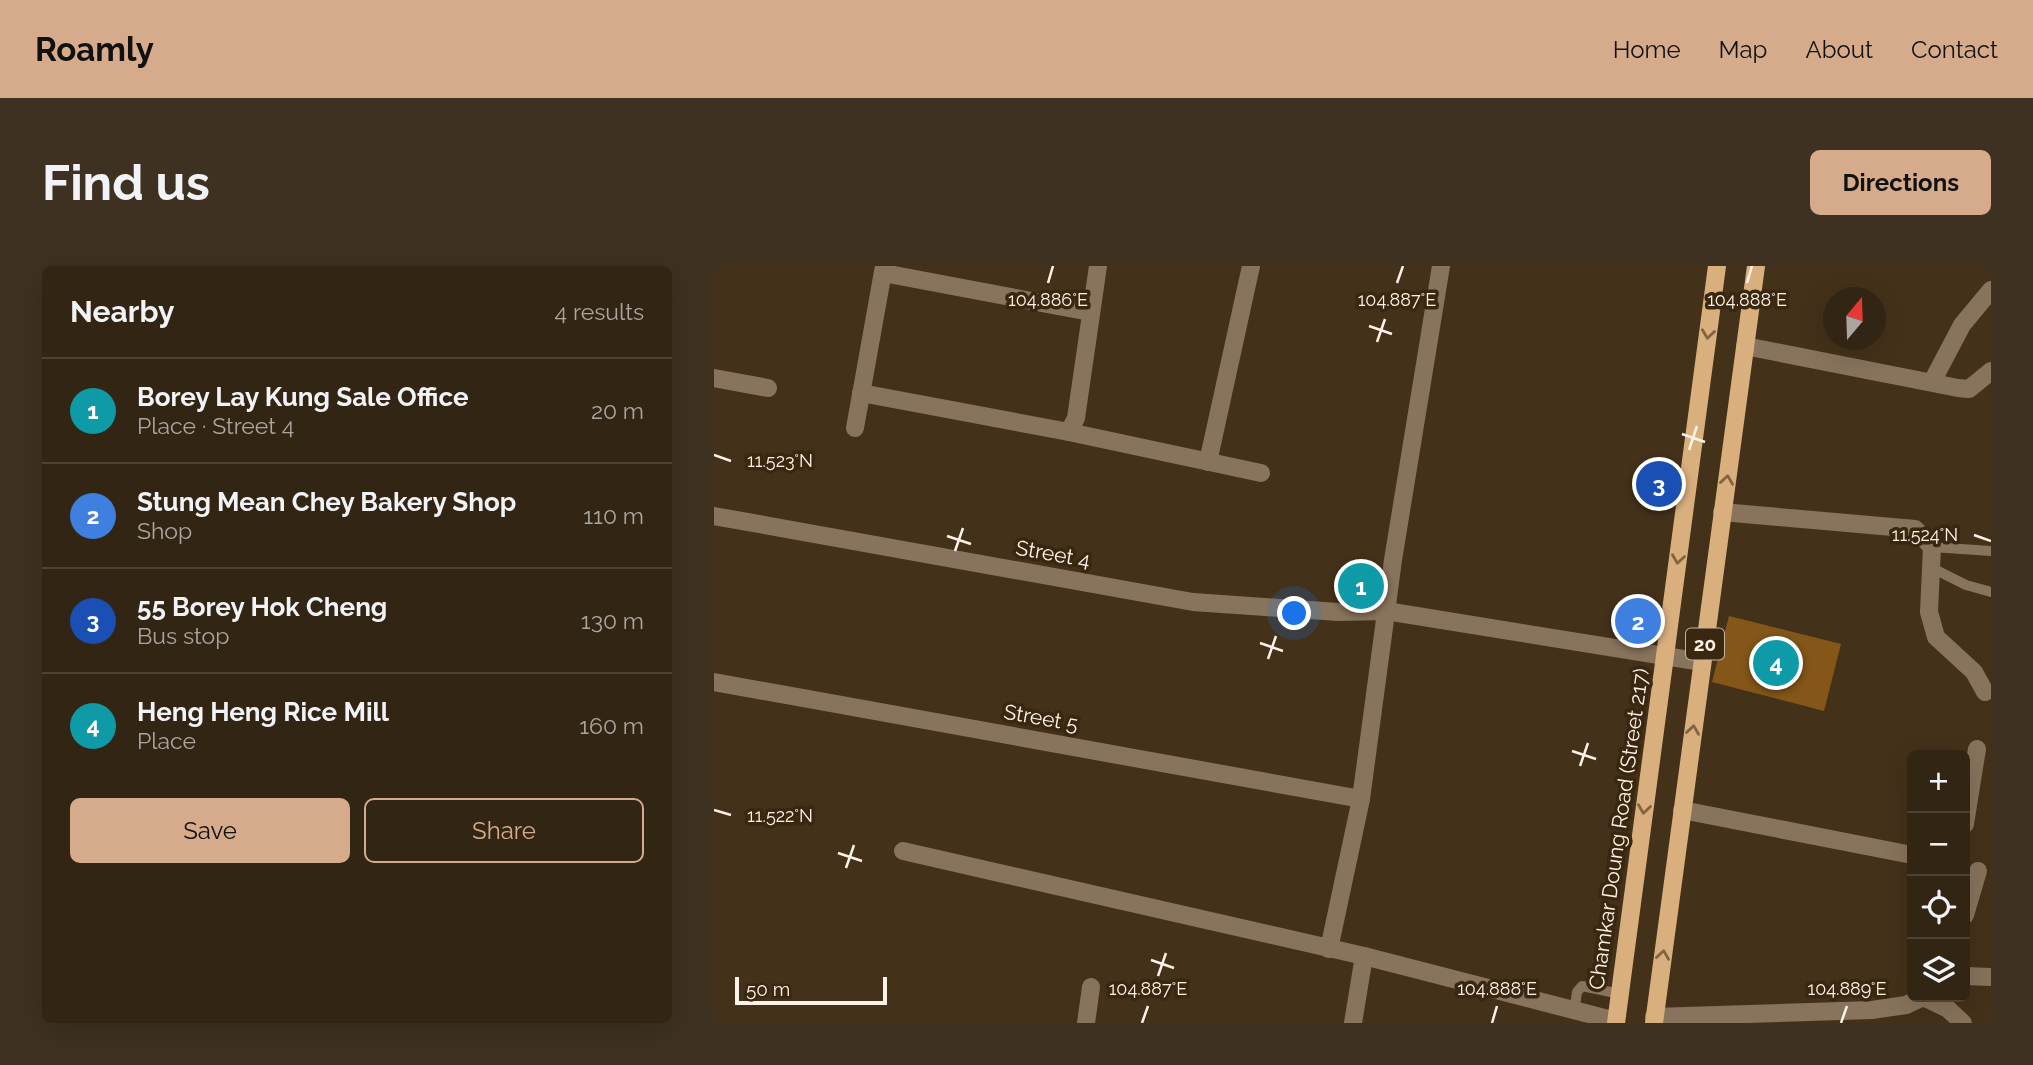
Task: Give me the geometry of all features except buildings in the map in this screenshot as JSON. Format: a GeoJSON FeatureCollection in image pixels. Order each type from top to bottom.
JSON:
{"type":"FeatureCollection","features":[{"type":"Feature","properties":{"kind":"main road","name":"Chamkar Doung Road (Street 217)"},"geometry":{"type":"LineString","coordinates":[[1616,1022],[1717,266]]}},
{"type":"Feature","properties":{"kind":"main road","name":"20"},"geometry":{"type":"LineString","coordinates":[[1654,1020],[1756,266]]}},
{"type":"Feature","properties":{"kind":"street"},"geometry":{"type":"LineString","coordinates":[[1069,432],[1076,418],[1098,266]]}},
{"type":"Feature","properties":{"kind":"street"},"geometry":{"type":"LineString","coordinates":[[1208,462],[1251,266]]}},
{"type":"Feature","properties":{"kind":"street"},"geometry":{"type":"LineString","coordinates":[[1329,949],[1361,799],[1386,611],[1441,266]]}},
{"type":"Feature","properties":{"kind":"street"},"geometry":{"type":"LineString","coordinates":[[855,428],[883,269],[1090,312]]}},
{"type":"Feature","properties":{"kind":"street"},"geometry":{"type":"LineString","coordinates":[[1932,382],[1962,325],[1991,290]]}},
{"type":"Feature","properties":{"kind":"street"},"geometry":{"type":"LineString","coordinates":[[1745,346],[1969,389],[1991,371]]}},
{"type":"Feature","properties":{"kind":"street"},"geometry":{"type":"LineString","coordinates":[[714,378],[768,388]]}},
{"type":"Feature","properties":{"kind":"street"},"geometry":{"type":"LineString","coordinates":[[861,393],[1069,432],[1261,473]]}},
{"type":"Feature","properties":{"kind":"street"},"geometry":{"type":"LineString","coordinates":[[1723,512],[1915,529],[1932,547],[1929,612],[1936,637],[1975,672],[1985,692]]}},
{"type":"Feature","properties":{"kind":"street","name":"Street 4"},"geometry":{"type":"LineString","coordinates":[[714,516],[1193,602],[1338,611],[1386,611],[1702,662]]}},
{"type":"Feature","properties":{"kind":"street","name":"Street 5"},"geometry":{"type":"LineString","coordinates":[[714,682],[1361,799]]}},
{"type":"Feature","properties":{"kind":"street"},"geometry":{"type":"LineString","coordinates":[[1967,813],[1977,749]]}},
{"type":"Feature","properties":{"kind":"street"},"geometry":{"type":"LineString","coordinates":[[1682,810],[1907,854]]}},
{"type":"Feature","properties":{"kind":"street"},"geometry":{"type":"LineString","coordinates":[[903,851],[1364,956],[1616,1022]]}},
{"type":"Feature","properties":{"kind":"street"},"geometry":{"type":"LineString","coordinates":[[1970,898],[1978,871]]}},
{"type":"Feature","properties":{"kind":"street"},"geometry":{"type":"LineString","coordinates":[[1353,1023],[1364,956]]}},
{"type":"Feature","properties":{"kind":"street"},"geometry":{"type":"LineString","coordinates":[[1970,976],[1991,976]]}},
{"type":"Feature","properties":{"kind":"street"},"geometry":{"type":"LineString","coordinates":[[1086,1023],[1091,987]]}},
{"type":"Feature","properties":{"kind":"street"},"geometry":{"type":"LineString","coordinates":[[1654,1020],[1872,1010],[1906,1005],[1923,997],[1948,1009],[1963,1023]]}},
{"type":"Feature","properties":{"kind":"lane"},"geometry":{"type":"LineString","coordinates":[[1932,547],[1991,551]]}},
{"type":"Feature","properties":{"kind":"lane"},"geometry":{"type":"LineString","coordinates":[[1932,568],[1966,585],[1991,592]]}},
{"type":"Feature","properties":{"kind":"lane"},"geometry":{"type":"LineString","coordinates":[[1574,1012],[1577,992],[1582,986],[1620,994]]}},
{"type":"Feature","properties":{"kind":"place","name":"55 Borey Hok Cheng"},"geometry":{"type":"Point","coordinates":[1659,484]}},
{"type":"Feature","properties":{"kind":"place","name":"Borey Lay Kung Sale Office"},"geometry":{"type":"Point","coordinates":[1361,586]}},
{"type":"Feature","properties":{"kind":"place","name":"Stung Mean Chey Bakery Shop"},"geometry":{"type":"Point","coordinates":[1638,621]}},
{"type":"Feature","properties":{"kind":"place","name":"Heng Heng Rice Mill"},"geometry":{"type":"Point","coordinates":[1776,663]}}]}
